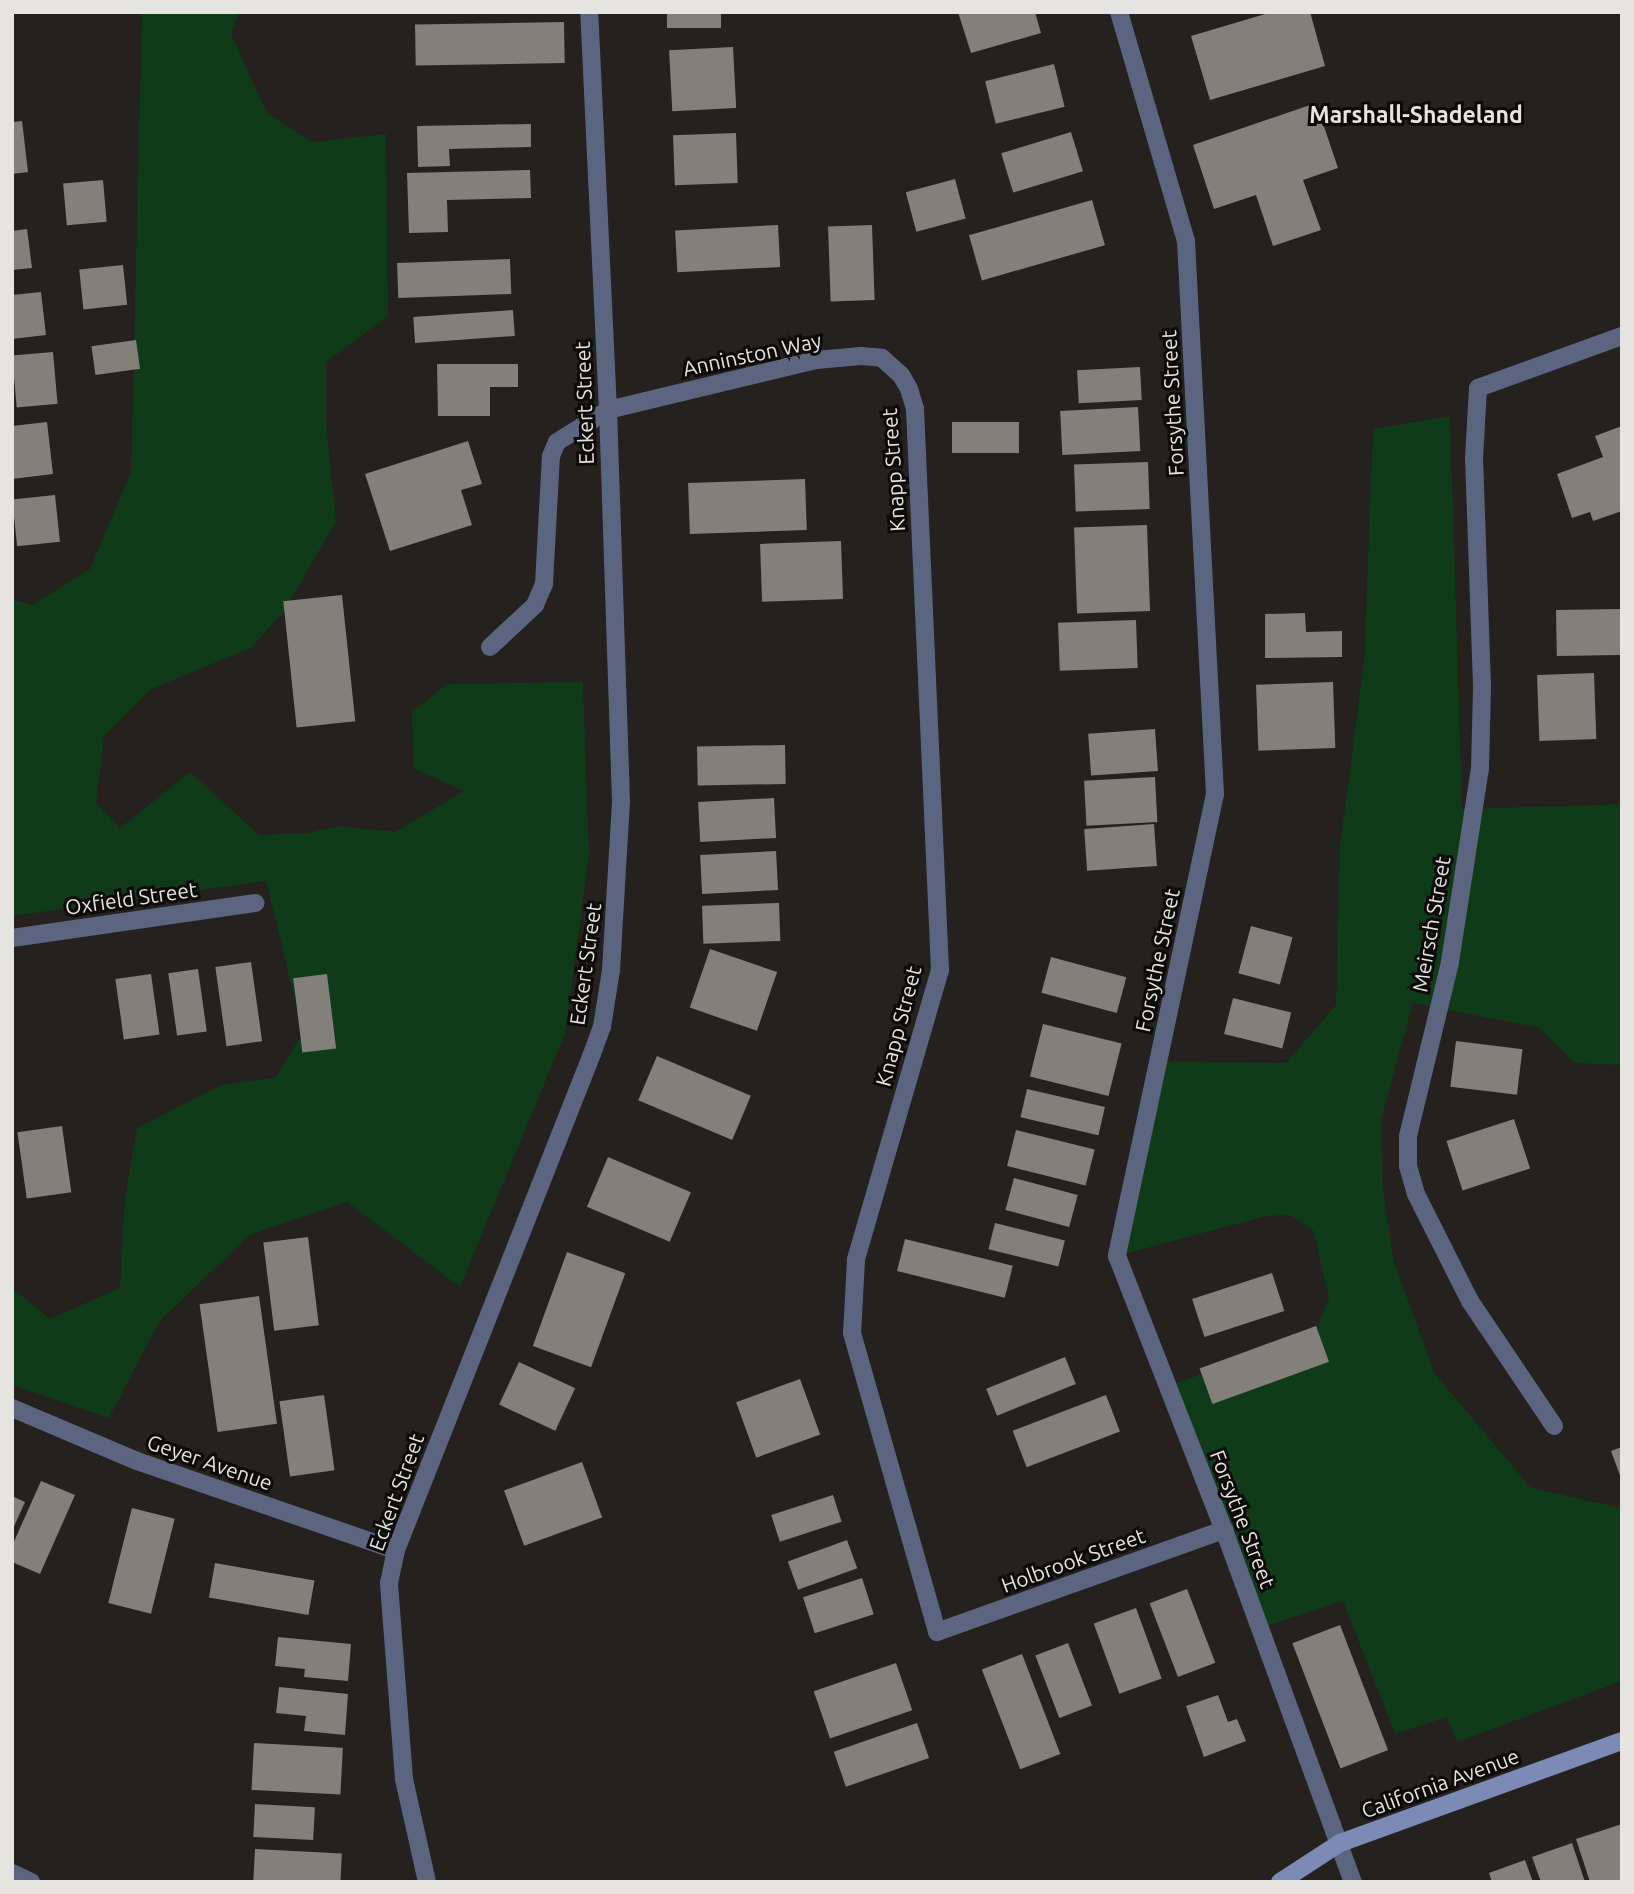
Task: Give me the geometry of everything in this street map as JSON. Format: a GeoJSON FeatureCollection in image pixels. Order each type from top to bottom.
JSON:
{"type":"FeatureCollection","features":[{"type":"Feature","properties":{"kind":"street","name":"Eckert Street"},"geometry":{"type":"LineString","coordinates":[[427,1882],[404,1779],[389,1583],[396,1550],[602,1027],[611,970],[621,801],[608,410],[589,12]]}},
{"type":"Feature","properties":{"kind":"street","name":"Forsythe Street"},"geometry":{"type":"LineString","coordinates":[[1119,12],[1186,241],[1216,794],[1117,1256],[1224,1530],[1353,1882]]}},
{"type":"Feature","properties":{"kind":"street","name":"Meirsch Street"},"geometry":{"type":"LineString","coordinates":[[1554,1426],[1470,1301],[1416,1195],[1408,1166],[1408,1136],[1450,962],[1480,768],[1482,687],[1474,458],[1478,388],[1622,336]]}},
{"type":"Feature","properties":{"kind":"street","name":"Anninston Way"},"geometry":{"type":"LineString","coordinates":[[490,646],[535,605],[544,584],[551,456],[557,442],[608,410],[816,360],[860,356],[882,358],[901,375]]}},
{"type":"Feature","properties":{"kind":"street","name":"Knapp Street"},"geometry":{"type":"LineString","coordinates":[[901,375],[915,409],[940,970],[856,1259],[852,1333],[937,1632]]}},
{"type":"Feature","properties":{"kind":"street","name":"Oxfield Street"},"geometry":{"type":"LineString","coordinates":[[12,938],[256,903]]}},
{"type":"Feature","properties":{"kind":"street","name":"Geyer Avenue"},"geometry":{"type":"LineString","coordinates":[[12,1408],[137,1461],[396,1550]]}},
{"type":"Feature","properties":{"kind":"street","name":"Holbrook Street"},"geometry":{"type":"LineString","coordinates":[[937,1632],[1224,1530]]}},
{"type":"Feature","properties":{"kind":"street","name":"California Avenue"},"geometry":{"type":"LineString","coordinates":[[1280,1882],[1340,1843],[1622,1741]]}},
{"type":"Feature","properties":{"kind":"street"},"geometry":{"type":"LineString","coordinates":[[12,1873],[31,1882]]}},
{"type":"Feature","properties":{"kind":"green space"},"geometry":{"type":"Polygon","coordinates":[[[142,12],[239,12],[231,34],[267,113],[312,142],[386,134],[388,316],[326,362],[326,420],[336,521],[285,610],[251,648],[151,689],[104,736],[96,803],[120,828],[190,772],[259,835],[308,833],[339,826],[395,832],[464,791],[413,768],[412,712],[447,684],[583,682],[589,856],[565,1034],[460,1287],[347,1202],[249,1235],[159,1322],[109,1418],[12,1385],[12,1288],[50,1319],[120,1288],[125,1198],[137,1128],[221,1085],[275,1078],[303,1033],[266,881],[12,916],[12,599],[32,605],[90,569],[131,472],[142,12]]]}},
{"type":"Feature","properties":{"kind":"green space"},"geometry":{"type":"Polygon","coordinates":[[[1450,416],[1462,809],[1622,804],[1622,1065],[1574,1063],[1540,1028],[1413,1003],[1381,1120],[1383,1191],[1394,1262],[1435,1374],[1531,1488],[1622,1508],[1622,1681],[1457,1742],[1447,1717],[1395,1734],[1343,1601],[1260,1628],[1168,1386],[1315,1334],[1329,1298],[1313,1230],[1290,1215],[1266,1216],[1117,1256],[1158,1061],[1286,1063],[1336,1005],[1340,846],[1364,662],[1373,429],[1450,416]]]}},
{"type":"Feature","properties":{"kind":"building"},"geometry":{"type":"Polygon","coordinates":[[[667,12],[721,12],[721,28],[667,28],[667,12]]]}},
{"type":"Feature","properties":{"kind":"building"},"geometry":{"type":"Polygon","coordinates":[[[958,12],[1035,12],[1041,33],[971,53],[958,12]]]}},
{"type":"Feature","properties":{"kind":"building"},"geometry":{"type":"Polygon","coordinates":[[[1272,12],[1310,12],[1325,66],[1210,100],[1191,36],[1272,12]]]}},
{"type":"Feature","properties":{"kind":"building"},"geometry":{"type":"Polygon","coordinates":[[[564,22],[565,63],[416,66],[415,25],[564,22]]]}},
{"type":"Feature","properties":{"kind":"building"},"geometry":{"type":"Polygon","coordinates":[[[733,47],[736,108],[672,111],[669,50],[733,47]]]}},
{"type":"Feature","properties":{"kind":"building"},"geometry":{"type":"Polygon","coordinates":[[[1054,64],[1065,107],[996,124],[985,81],[1054,64]]]}},
{"type":"Feature","properties":{"kind":"building"},"geometry":{"type":"Polygon","coordinates":[[[1316,103],[1338,168],[1303,180],[1321,230],[1273,246],[1256,195],[1214,209],[1193,145],[1316,103]]]}},
{"type":"Feature","properties":{"kind":"building"},"geometry":{"type":"Polygon","coordinates":[[[22,121],[28,172],[12,174],[12,122],[22,121]]]}},
{"type":"Feature","properties":{"kind":"building"},"geometry":{"type":"Polygon","coordinates":[[[531,124],[531,147],[449,149],[450,166],[418,167],[417,126],[531,124]]]}},
{"type":"Feature","properties":{"kind":"building"},"geometry":{"type":"Polygon","coordinates":[[[1071,132],[1083,171],[1013,193],[1001,153],[1071,132]]]}},
{"type":"Feature","properties":{"kind":"building"},"geometry":{"type":"Polygon","coordinates":[[[736,133],[738,183],[675,185],[673,135],[736,133]]]}},
{"type":"Feature","properties":{"kind":"building"},"geometry":{"type":"Polygon","coordinates":[[[530,170],[531,198],[447,200],[448,232],[409,233],[407,173],[530,170]]]}},
{"type":"Feature","properties":{"kind":"building"},"geometry":{"type":"Polygon","coordinates":[[[955,179],[966,219],[916,232],[906,192],[955,179]]]}},
{"type":"Feature","properties":{"kind":"building"},"geometry":{"type":"Polygon","coordinates":[[[103,180],[107,222],[67,225],[63,183],[103,180]]]}},
{"type":"Feature","properties":{"kind":"building"},"geometry":{"type":"Polygon","coordinates":[[[1092,200],[1105,245],[982,280],[969,235],[1092,200]]]}},
{"type":"Feature","properties":{"kind":"building"},"geometry":{"type":"Polygon","coordinates":[[[778,225],[780,267],[677,272],[675,230],[778,225]]]}},
{"type":"Feature","properties":{"kind":"building"},"geometry":{"type":"Polygon","coordinates":[[[872,225],[875,300],[831,301],[828,227],[872,225]]]}},
{"type":"Feature","properties":{"kind":"building"},"geometry":{"type":"Polygon","coordinates":[[[27,229],[32,268],[12,270],[12,231],[27,229]]]}},
{"type":"Feature","properties":{"kind":"building"},"geometry":{"type":"Polygon","coordinates":[[[510,259],[511,294],[398,298],[397,263],[510,259]]]}},
{"type":"Feature","properties":{"kind":"building"},"geometry":{"type":"Polygon","coordinates":[[[123,265],[127,305],[83,309],[79,270],[123,265]]]}},
{"type":"Feature","properties":{"kind":"building"},"geometry":{"type":"Polygon","coordinates":[[[41,292],[46,335],[12,339],[12,295],[41,292]]]}},
{"type":"Feature","properties":{"kind":"building"},"geometry":{"type":"Polygon","coordinates":[[[513,310],[515,336],[415,343],[413,317],[513,310]]]}},
{"type":"Feature","properties":{"kind":"building"},"geometry":{"type":"Polygon","coordinates":[[[136,340],[140,369],[95,375],[91,346],[136,340]]]}},
{"type":"Feature","properties":{"kind":"building"},"geometry":{"type":"Polygon","coordinates":[[[53,352],[58,404],[17,407],[12,356],[53,352]]]}},
{"type":"Feature","properties":{"kind":"building"},"geometry":{"type":"Polygon","coordinates":[[[437,364],[518,364],[518,387],[490,387],[490,416],[438,416],[437,364]]]}},
{"type":"Feature","properties":{"kind":"building"},"geometry":{"type":"Polygon","coordinates":[[[1140,367],[1142,400],[1079,403],[1077,370],[1140,367]]]}},
{"type":"Feature","properties":{"kind":"building"},"geometry":{"type":"Polygon","coordinates":[[[1138,407],[1140,451],[1062,455],[1060,411],[1138,407]]]}},
{"type":"Feature","properties":{"kind":"building"},"geometry":{"type":"Polygon","coordinates":[[[47,422],[53,474],[12,479],[12,426],[47,422]]]}},
{"type":"Feature","properties":{"kind":"building"},"geometry":{"type":"Polygon","coordinates":[[[952,422],[1019,422],[1019,453],[952,453],[952,422]]]}},
{"type":"Feature","properties":{"kind":"building"},"geometry":{"type":"Polygon","coordinates":[[[1622,426],[1622,511],[1593,521],[1590,512],[1572,518],[1557,474],[1603,457],[1595,436],[1622,426]]]}},
{"type":"Feature","properties":{"kind":"building"},"geometry":{"type":"Polygon","coordinates":[[[468,441],[482,484],[461,490],[472,525],[390,551],[365,474],[468,441]]]}},
{"type":"Feature","properties":{"kind":"building"},"geometry":{"type":"Polygon","coordinates":[[[1148,462],[1150,509],[1076,512],[1074,465],[1148,462]]]}},
{"type":"Feature","properties":{"kind":"building"},"geometry":{"type":"Polygon","coordinates":[[[805,479],[807,530],[690,534],[688,483],[805,479]]]}},
{"type":"Feature","properties":{"kind":"building"},"geometry":{"type":"Polygon","coordinates":[[[55,495],[60,542],[17,546],[12,499],[55,495]]]}},
{"type":"Feature","properties":{"kind":"building"},"geometry":{"type":"Polygon","coordinates":[[[1147,525],[1150,611],[1077,613],[1074,528],[1147,525]]]}},
{"type":"Feature","properties":{"kind":"building"},"geometry":{"type":"Polygon","coordinates":[[[841,541],[843,599],[762,602],[760,544],[841,541]]]}},
{"type":"Feature","properties":{"kind":"building"},"geometry":{"type":"Polygon","coordinates":[[[342,595],[355,721],[297,727],[283,601],[342,595]]]}},
{"type":"Feature","properties":{"kind":"building"},"geometry":{"type":"Polygon","coordinates":[[[1620,609],[1621,655],[1557,656],[1556,610],[1620,609]]]}},
{"type":"Feature","properties":{"kind":"building"},"geometry":{"type":"Polygon","coordinates":[[[1305,613],[1306,632],[1342,631],[1342,657],[1265,658],[1265,614],[1305,613]]]}},
{"type":"Feature","properties":{"kind":"building"},"geometry":{"type":"Polygon","coordinates":[[[1136,620],[1138,668],[1060,671],[1058,623],[1136,620]]]}},
{"type":"Feature","properties":{"kind":"building"},"geometry":{"type":"Polygon","coordinates":[[[1594,673],[1596,739],[1539,741],[1537,675],[1594,673]]]}},
{"type":"Feature","properties":{"kind":"building"},"geometry":{"type":"Polygon","coordinates":[[[1333,682],[1335,748],[1258,751],[1256,685],[1333,682]]]}},
{"type":"Feature","properties":{"kind":"building"},"geometry":{"type":"Polygon","coordinates":[[[1155,729],[1158,771],[1091,776],[1088,734],[1155,729]]]}},
{"type":"Feature","properties":{"kind":"building"},"geometry":{"type":"Polygon","coordinates":[[[785,745],[786,784],[698,786],[697,747],[785,745]]]}},
{"type":"Feature","properties":{"kind":"building"},"geometry":{"type":"Polygon","coordinates":[[[1155,777],[1157,822],[1086,826],[1084,781],[1155,777]]]}},
{"type":"Feature","properties":{"kind":"building"},"geometry":{"type":"Polygon","coordinates":[[[774,798],[776,838],[700,842],[698,802],[774,798]]]}},
{"type":"Feature","properties":{"kind":"building"},"geometry":{"type":"Polygon","coordinates":[[[1154,824],[1157,866],[1087,871],[1084,829],[1154,824]]]}},
{"type":"Feature","properties":{"kind":"building"},"geometry":{"type":"Polygon","coordinates":[[[776,851],[778,890],[702,894],[700,855],[776,851]]]}},
{"type":"Feature","properties":{"kind":"building"},"geometry":{"type":"Polygon","coordinates":[[[779,903],[780,941],[703,944],[702,906],[779,903]]]}},
{"type":"Feature","properties":{"kind":"building"},"geometry":{"type":"Polygon","coordinates":[[[1251,926],[1293,937],[1280,984],[1238,973],[1251,926]]]}},
{"type":"Feature","properties":{"kind":"building"},"geometry":{"type":"Polygon","coordinates":[[[710,949],[777,972],[757,1031],[690,1008],[710,949]]]}},
{"type":"Feature","properties":{"kind":"building"},"geometry":{"type":"Polygon","coordinates":[[[1051,957],[1126,977],[1117,1013],[1041,993],[1051,957]]]}},
{"type":"Feature","properties":{"kind":"building"},"geometry":{"type":"Polygon","coordinates":[[[251,962],[262,1041],[226,1046],[215,967],[251,962]]]}},
{"type":"Feature","properties":{"kind":"building"},"geometry":{"type":"Polygon","coordinates":[[[198,969],[207,1031],[177,1036],[168,973],[198,969]]]}},
{"type":"Feature","properties":{"kind":"building"},"geometry":{"type":"Polygon","coordinates":[[[151,974],[159,1034],[124,1039],[115,979],[151,974]]]}},
{"type":"Feature","properties":{"kind":"building"},"geometry":{"type":"Polygon","coordinates":[[[327,974],[336,1048],[302,1053],[293,978],[327,974]]]}},
{"type":"Feature","properties":{"kind":"building"},"geometry":{"type":"Polygon","coordinates":[[[1233,998],[1291,1013],[1282,1048],[1224,1034],[1233,998]]]}},
{"type":"Feature","properties":{"kind":"building"},"geometry":{"type":"Polygon","coordinates":[[[1043,1024],[1122,1044],[1109,1096],[1030,1076],[1043,1024]]]}},
{"type":"Feature","properties":{"kind":"building"},"geometry":{"type":"Polygon","coordinates":[[[1456,1041],[1523,1049],[1517,1095],[1450,1087],[1456,1041]]]}},
{"type":"Feature","properties":{"kind":"building"},"geometry":{"type":"Polygon","coordinates":[[[657,1056],[751,1096],[732,1140],[638,1100],[657,1056]]]}},
{"type":"Feature","properties":{"kind":"building"},"geometry":{"type":"Polygon","coordinates":[[[1027,1089],[1105,1107],[1098,1135],[1020,1117],[1027,1089]]]}},
{"type":"Feature","properties":{"kind":"building"},"geometry":{"type":"Polygon","coordinates":[[[1514,1119],[1530,1168],[1463,1190],[1446,1141],[1514,1119]]]}},
{"type":"Feature","properties":{"kind":"building"},"geometry":{"type":"Polygon","coordinates":[[[62,1126],[71,1192],[27,1199],[17,1132],[62,1126]]]}},
{"type":"Feature","properties":{"kind":"building"},"geometry":{"type":"Polygon","coordinates":[[[1016,1130],[1095,1150],[1086,1185],[1007,1166],[1016,1130]]]}},
{"type":"Feature","properties":{"kind":"building"},"geometry":{"type":"Polygon","coordinates":[[[608,1157],[691,1192],[670,1242],[587,1207],[608,1157]]]}},
{"type":"Feature","properties":{"kind":"building"},"geometry":{"type":"Polygon","coordinates":[[[1014,1178],[1078,1195],[1069,1227],[1005,1210],[1014,1178]]]}},
{"type":"Feature","properties":{"kind":"building"},"geometry":{"type":"Polygon","coordinates":[[[995,1223],[1065,1240],[1058,1267],[988,1249],[995,1223]]]}},
{"type":"Feature","properties":{"kind":"building"},"geometry":{"type":"Polygon","coordinates":[[[308,1237],[319,1325],[274,1331],[263,1242],[308,1237]]]}},
{"type":"Feature","properties":{"kind":"building"},"geometry":{"type":"Polygon","coordinates":[[[905,1239],[1013,1266],[1005,1298],[897,1271],[905,1239]]]}},
{"type":"Feature","properties":{"kind":"building"},"geometry":{"type":"Polygon","coordinates":[[[567,1252],[625,1273],[591,1367],[533,1346],[567,1252]]]}},
{"type":"Feature","properties":{"kind":"building"},"geometry":{"type":"Polygon","coordinates":[[[1272,1273],[1284,1311],[1204,1337],[1192,1299],[1272,1273]]]}},
{"type":"Feature","properties":{"kind":"building"},"geometry":{"type":"Polygon","coordinates":[[[259,1296],[277,1424],[218,1432],[200,1304],[259,1296]]]}},
{"type":"Feature","properties":{"kind":"building"},"geometry":{"type":"Polygon","coordinates":[[[1316,1326],[1329,1362],[1212,1404],[1199,1368],[1316,1326]]]}},
{"type":"Feature","properties":{"kind":"building"},"geometry":{"type":"Polygon","coordinates":[[[1065,1357],[1076,1384],[997,1416],[986,1389],[1065,1357]]]}},
{"type":"Feature","properties":{"kind":"building"},"geometry":{"type":"Polygon","coordinates":[[[519,1362],[575,1388],[555,1431],[499,1405],[519,1362]]]}},
{"type":"Feature","properties":{"kind":"building"},"geometry":{"type":"Polygon","coordinates":[[[800,1379],[820,1434],[756,1458],[736,1402],[800,1379]]]}},
{"type":"Feature","properties":{"kind":"building"},"geometry":{"type":"Polygon","coordinates":[[[324,1395],[335,1470],[290,1477],[279,1401],[324,1395]]]}},
{"type":"Feature","properties":{"kind":"building"},"geometry":{"type":"Polygon","coordinates":[[[1106,1395],[1120,1431],[1027,1467],[1013,1431],[1106,1395]]]}},
{"type":"Feature","properties":{"kind":"building"},"geometry":{"type":"Polygon","coordinates":[[[1622,1447],[1622,1478],[1621,1478],[1611,1451],[1622,1447]]]}},
{"type":"Feature","properties":{"kind":"building"},"geometry":{"type":"Polygon","coordinates":[[[582,1462],[602,1517],[524,1546],[504,1490],[582,1462]]]}},
{"type":"Feature","properties":{"kind":"building"},"geometry":{"type":"Polygon","coordinates":[[[41,1481],[75,1495],[40,1574],[12,1562],[12,1546],[41,1481]]]}},
{"type":"Feature","properties":{"kind":"building"},"geometry":{"type":"Polygon","coordinates":[[[833,1495],[842,1522],[780,1542],[771,1515],[833,1495]]]}},
{"type":"Feature","properties":{"kind":"building"},"geometry":{"type":"Polygon","coordinates":[[[12,1496],[25,1502],[12,1531],[12,1496]]]}},
{"type":"Feature","properties":{"kind":"building"},"geometry":{"type":"Polygon","coordinates":[[[132,1508],[175,1519],[151,1614],[108,1603],[132,1508]]]}},
{"type":"Feature","properties":{"kind":"building"},"geometry":{"type":"Polygon","coordinates":[[[847,1540],[857,1568],[798,1590],[788,1562],[847,1540]]]}},
{"type":"Feature","properties":{"kind":"building"},"geometry":{"type":"Polygon","coordinates":[[[215,1563],[314,1581],[308,1615],[209,1597],[215,1563]]]}},
{"type":"Feature","properties":{"kind":"building"},"geometry":{"type":"Polygon","coordinates":[[[862,1578],[874,1614],[815,1633],[803,1597],[862,1578]]]}},
{"type":"Feature","properties":{"kind":"building"},"geometry":{"type":"Polygon","coordinates":[[[1187,1589],[1215,1663],[1178,1677],[1150,1603],[1187,1589]]]}},
{"type":"Feature","properties":{"kind":"building"},"geometry":{"type":"Polygon","coordinates":[[[1136,1608],[1162,1678],[1119,1694],[1094,1623],[1136,1608]]]}},
{"type":"Feature","properties":{"kind":"building"},"geometry":{"type":"Polygon","coordinates":[[[1340,1625],[1388,1750],[1340,1768],[1292,1643],[1340,1625]]]}},
{"type":"Feature","properties":{"kind":"building"},"geometry":{"type":"Polygon","coordinates":[[[278,1637],[351,1644],[348,1681],[304,1677],[305,1669],[275,1666],[278,1637]]]}},
{"type":"Feature","properties":{"kind":"building"},"geometry":{"type":"Polygon","coordinates":[[[1068,1643],[1092,1706],[1059,1718],[1035,1656],[1068,1643]]]}},
{"type":"Feature","properties":{"kind":"building"},"geometry":{"type":"Polygon","coordinates":[[[1022,1654],[1060,1754],[1020,1769],[982,1669],[1022,1654]]]}},
{"type":"Feature","properties":{"kind":"building"},"geometry":{"type":"Polygon","coordinates":[[[896,1663],[912,1710],[830,1739],[814,1691],[896,1663]]]}},
{"type":"Feature","properties":{"kind":"building"},"geometry":{"type":"Polygon","coordinates":[[[279,1687],[348,1694],[345,1735],[304,1731],[306,1716],[276,1713],[279,1687]]]}},
{"type":"Feature","properties":{"kind":"building"},"geometry":{"type":"Polygon","coordinates":[[[1218,1695],[1228,1722],[1237,1719],[1246,1741],[1204,1757],[1186,1706],[1218,1695]]]}},
{"type":"Feature","properties":{"kind":"building"},"geometry":{"type":"Polygon","coordinates":[[[917,1723],[929,1758],[846,1787],[834,1752],[917,1723]]]}},
{"type":"Feature","properties":{"kind":"building"},"geometry":{"type":"Polygon","coordinates":[[[254,1743],[343,1748],[340,1795],[252,1790],[254,1743]]]}},
{"type":"Feature","properties":{"kind":"building"},"geometry":{"type":"Polygon","coordinates":[[[255,1804],[315,1807],[313,1840],[253,1837],[255,1804]]]}},
{"type":"Feature","properties":{"kind":"building"},"geometry":{"type":"Polygon","coordinates":[[[1622,1824],[1622,1882],[1590,1882],[1576,1839],[1622,1824]]]}},
{"type":"Feature","properties":{"kind":"building"},"geometry":{"type":"Polygon","coordinates":[[[1572,1843],[1585,1882],[1541,1882],[1532,1857],[1572,1843]]]}},
{"type":"Feature","properties":{"kind":"building"},"geometry":{"type":"Polygon","coordinates":[[[255,1849],[342,1854],[340,1882],[253,1882],[255,1849]]]}},
{"type":"Feature","properties":{"kind":"building"},"geometry":{"type":"Polygon","coordinates":[[[1525,1860],[1533,1882],[1492,1882],[1489,1873],[1525,1860]]]}},
{"type":"Feature","properties":{"kind":"district","name":"Marshall-Shadeland"},"geometry":{"type":"Point","coordinates":[1416,115]}}]}
